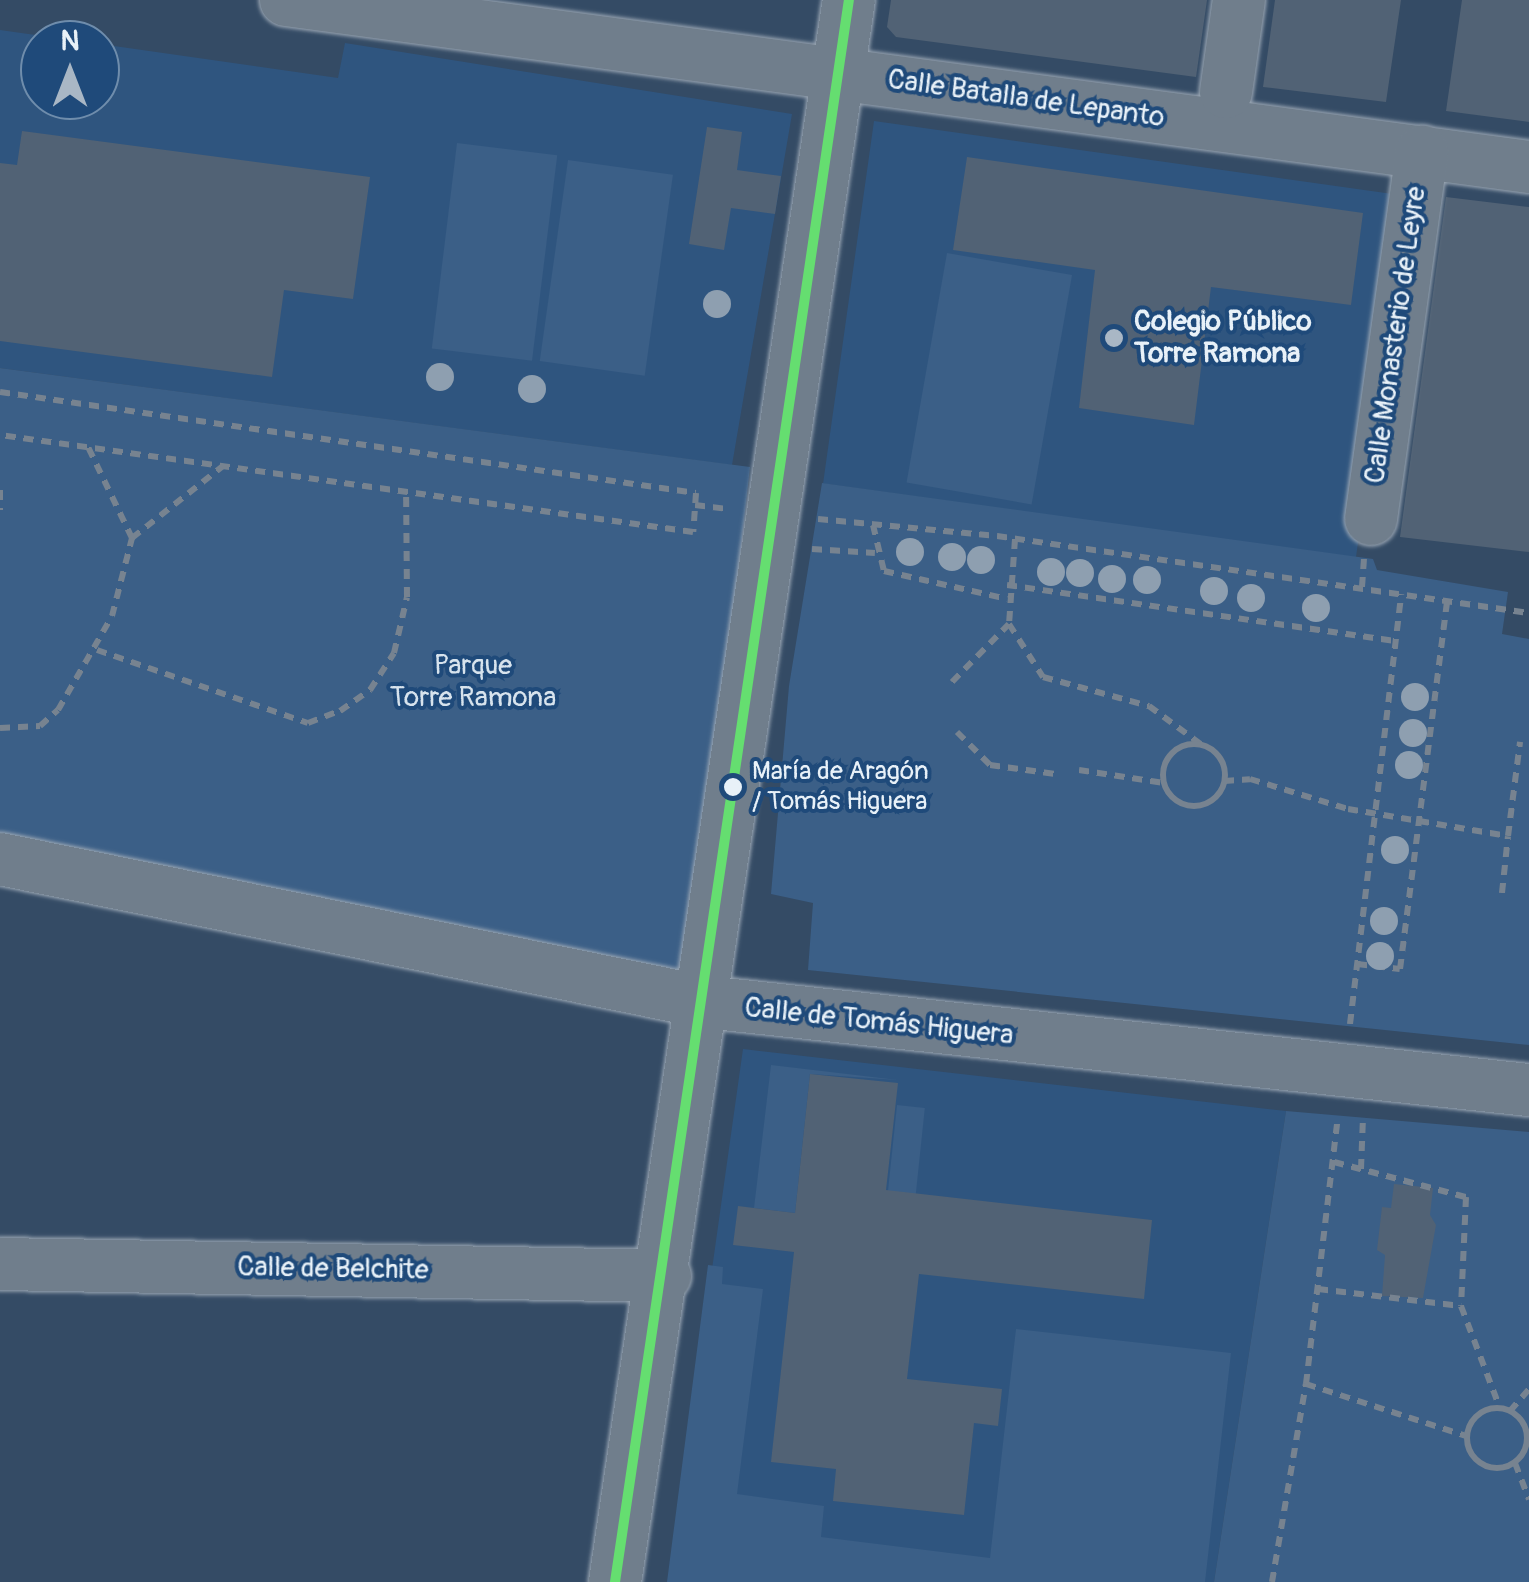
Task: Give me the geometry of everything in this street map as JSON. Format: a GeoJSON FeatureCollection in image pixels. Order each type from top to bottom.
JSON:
{"type":"FeatureCollection","features":[{"type":"Feature","properties":{"kind":"street"},"geometry":{"type":"LineString","coordinates":[[615,1582],[706,1002],[849,0]]}},
{"type":"Feature","properties":{"kind":"street"},"geometry":{"type":"LineString","coordinates":[[1226,92],[1239,0]]}},
{"type":"Feature","properties":{"kind":"street","name":"Calle Batalla de Lepanto"},"geometry":{"type":"LineString","coordinates":[[311,2],[1529,167]]}},
{"type":"Feature","properties":{"kind":"street","name":"Calle Monasterio de Leyre"},"geometry":{"type":"LineString","coordinates":[[1368,538],[1422,152]]}},
{"type":"Feature","properties":{"kind":"street","name":"Calle de Tomás Higuera"},"geometry":{"type":"LineString","coordinates":[[0,859],[706,1002],[1529,1090]]}},
{"type":"Feature","properties":{"kind":"street","name":"Calle de Belchite"},"geometry":{"type":"LineString","coordinates":[[0,1264],[665,1276]]}},
{"type":"Feature","properties":{"kind":"path"},"geometry":{"type":"LineString","coordinates":[[0,392],[696,493],[693,532],[0,435]]}},
{"type":"Feature","properties":{"kind":"path"},"geometry":{"type":"LineString","coordinates":[[88,446],[132,538]]}},
{"type":"Feature","properties":{"kind":"path"},"geometry":{"type":"LineString","coordinates":[[0,728],[40,726],[97,650],[132,538],[224,465]]}},
{"type":"Feature","properties":{"kind":"path"},"geometry":{"type":"LineString","coordinates":[[0,490],[0,510]]}},
{"type":"Feature","properties":{"kind":"path"},"geometry":{"type":"LineString","coordinates":[[97,650],[308,723],[340,711],[370,690],[394,654],[407,597],[406,492]]}},
{"type":"Feature","properties":{"kind":"path"},"geometry":{"type":"LineString","coordinates":[[694,505],[730,510]]}},
{"type":"Feature","properties":{"kind":"path"},"geometry":{"type":"LineString","coordinates":[[818,520],[1015,539],[1529,613]]}},
{"type":"Feature","properties":{"kind":"path"},"geometry":{"type":"LineString","coordinates":[[873,525],[875,554],[884,571],[914,582],[1007,599]]}},
{"type":"Feature","properties":{"kind":"path"},"geometry":{"type":"LineString","coordinates":[[1362,587],[1368,538]]}},
{"type":"Feature","properties":{"kind":"path"},"geometry":{"type":"LineString","coordinates":[[1015,539],[1007,585],[1009,624],[1043,677],[1150,706],[1206,748],[1222,760],[1224,780],[1214,799],[1194,806],[1175,800],[1164,783],[1170,755],[1187,744],[1206,748]]}},
{"type":"Feature","properties":{"kind":"path"},"geometry":{"type":"LineString","coordinates":[[809,548],[875,554]]}},
{"type":"Feature","properties":{"kind":"path"},"geometry":{"type":"LineString","coordinates":[[1007,585],[1395,641]]}},
{"type":"Feature","properties":{"kind":"path"},"geometry":{"type":"LineString","coordinates":[[1350,1024],[1401,594]]}},
{"type":"Feature","properties":{"kind":"path"},"geometry":{"type":"LineString","coordinates":[[1356,964],[1400,969],[1447,602]]}},
{"type":"Feature","properties":{"kind":"path"},"geometry":{"type":"LineString","coordinates":[[952,682],[1009,624]]}},
{"type":"Feature","properties":{"kind":"path"},"geometry":{"type":"LineString","coordinates":[[957,732],[990,765],[1056,774]]}},
{"type":"Feature","properties":{"kind":"path"},"geometry":{"type":"LineString","coordinates":[[1502,893],[1520,742]]}},
{"type":"Feature","properties":{"kind":"path"},"geometry":{"type":"LineString","coordinates":[[1078,770],[1164,783]]}},
{"type":"Feature","properties":{"kind":"path"},"geometry":{"type":"LineString","coordinates":[[1224,780],[1250,779],[1305,800],[1508,836]]}},
{"type":"Feature","properties":{"kind":"path"},"geometry":{"type":"LineString","coordinates":[[1361,1169],[1364,1111]]}},
{"type":"Feature","properties":{"kind":"path"},"geometry":{"type":"LineString","coordinates":[[1272,1582],[1306,1384],[1338,1117]]}},
{"type":"Feature","properties":{"kind":"path"},"geometry":{"type":"LineString","coordinates":[[1334,1162],[1466,1197],[1461,1306],[1500,1408]]}},
{"type":"Feature","properties":{"kind":"path"},"geometry":{"type":"LineString","coordinates":[[1318,1289],[1461,1306]]}},
{"type":"Feature","properties":{"kind":"path"},"geometry":{"type":"LineString","coordinates":[[1306,1384],[1466,1436]]}},
{"type":"Feature","properties":{"kind":"path"},"geometry":{"type":"LineString","coordinates":[[1510,1411],[1529,1389]]}},
{"type":"Feature","properties":{"kind":"path"},"geometry":{"type":"LineString","coordinates":[[1500,1408],[1510,1411],[1524,1426],[1528,1446],[1514,1463],[1485,1466],[1471,1454],[1466,1436],[1481,1412],[1500,1408]]}},
{"type":"Feature","properties":{"kind":"path"},"geometry":{"type":"LineString","coordinates":[[1514,1463],[1529,1499]]}},
{"type":"Feature","properties":{"kind":"shaded area"},"geometry":{"type":"Polygon","coordinates":[[[0,30],[20,33],[20,120],[120,120],[120,47],[338,78],[345,43],[792,114],[732,465],[0,368],[0,30]]]}},
{"type":"Feature","properties":{"kind":"shaded area","name":"Colegio Público Torre Ramona"},"geometry":{"type":"Polygon","coordinates":[[[874,121],[1407,196],[1356,558],[823,483],[874,121]]]}},
{"type":"Feature","properties":{"kind":"shaded area"},"geometry":{"type":"Polygon","coordinates":[[[743,1049],[1286,1111],[1214,1582],[668,1582],[743,1049]]]}},
{"type":"Feature","properties":{"kind":"green space"},"geometry":{"type":"Polygon","coordinates":[[[457,143],[557,155],[532,361],[432,348],[457,143]]]}},
{"type":"Feature","properties":{"kind":"green space"},"geometry":{"type":"Polygon","coordinates":[[[568,160],[673,175],[645,376],[540,361],[568,160]]]}},
{"type":"Feature","properties":{"kind":"green space"},"geometry":{"type":"Polygon","coordinates":[[[947,253],[1072,275],[1032,505],[907,482],[947,253]]]}},
{"type":"Feature","properties":{"kind":"green space","name":"Parque Torre Ramona"},"geometry":{"type":"Polygon","coordinates":[[[0,368],[750,467],[692,982],[0,839],[0,368]]]}},
{"type":"Feature","properties":{"kind":"green space"},"geometry":{"type":"Polygon","coordinates":[[[822,483],[1373,559],[1377,570],[1508,592],[1502,634],[1529,639],[1529,1045],[808,970],[813,903],[771,894],[789,686],[822,483]]]}},
{"type":"Feature","properties":{"kind":"green space"},"geometry":{"type":"Polygon","coordinates":[[[771,1065],[898,1080],[810,1074],[795,1213],[754,1208],[771,1065]]]}},
{"type":"Feature","properties":{"kind":"green space"},"geometry":{"type":"Polygon","coordinates":[[[897,1105],[925,1108],[916,1195],[888,1193],[897,1105]]]}},
{"type":"Feature","properties":{"kind":"green space"},"geometry":{"type":"Polygon","coordinates":[[[1286,1111],[1529,1132],[1529,1582],[1214,1582],[1286,1111]]]}},
{"type":"Feature","properties":{"kind":"green space"},"geometry":{"type":"Polygon","coordinates":[[[708,1265],[723,1267],[722,1284],[763,1289],[737,1494],[824,1506],[821,1537],[990,1558],[1016,1329],[1231,1353],[1205,1582],[667,1582],[708,1265]]]}},
{"type":"Feature","properties":{"kind":"building"},"geometry":{"type":"Polygon","coordinates":[[[891,0],[1207,0],[1196,77],[896,37],[887,27],[891,0]]]}},
{"type":"Feature","properties":{"kind":"building"},"geometry":{"type":"Polygon","coordinates":[[[1275,0],[1401,0],[1386,102],[1263,87],[1275,0]]]}},
{"type":"Feature","properties":{"kind":"building"},"geometry":{"type":"Polygon","coordinates":[[[1462,0],[1529,0],[1529,122],[1446,111],[1462,0]]]}},
{"type":"Feature","properties":{"kind":"building"},"geometry":{"type":"Polygon","coordinates":[[[707,127],[742,132],[737,170],[781,176],[775,214],[731,208],[724,250],[689,244],[707,127]]]}},
{"type":"Feature","properties":{"kind":"building"},"geometry":{"type":"Polygon","coordinates":[[[22,131],[370,177],[353,299],[284,290],[272,377],[0,341],[0,163],[17,165],[22,131]]]}},
{"type":"Feature","properties":{"kind":"building"},"geometry":{"type":"Polygon","coordinates":[[[967,157],[1363,213],[1351,305],[1211,287],[1194,425],[1079,408],[1095,270],[953,250],[967,157]]]}},
{"type":"Feature","properties":{"kind":"building"},"geometry":{"type":"Polygon","coordinates":[[[1446,197],[1529,207],[1529,552],[1400,537],[1446,197]]]}},
{"type":"Feature","properties":{"kind":"building"},"geometry":{"type":"Polygon","coordinates":[[[810,1074],[898,1083],[886,1190],[1152,1220],[1144,1299],[919,1274],[907,1379],[1002,1389],[998,1426],[974,1423],[964,1515],[833,1501],[836,1469],[771,1462],[794,1252],[733,1245],[738,1206],[795,1213],[810,1074]]]}},
{"type":"Feature","properties":{"kind":"building"},"geometry":{"type":"Polygon","coordinates":[[[1394,1184],[1433,1188],[1430,1215],[1436,1225],[1423,1298],[1382,1296],[1385,1255],[1377,1250],[1382,1207],[1391,1208],[1394,1184]]]}},
{"type":"Feature","properties":{"kind":"transit line"},"geometry":{"type":"LineString","coordinates":[[615,1582],[849,0]]}},
{"type":"Feature","properties":{"kind":"place","name":"Colegio Público Torre Ramona"},"geometry":{"type":"Point","coordinates":[1114,338]}},
{"type":"Feature","properties":{"kind":"place","name":"María de Aragón / Tomás Higuera"},"geometry":{"type":"Point","coordinates":[733,787]}}]}
